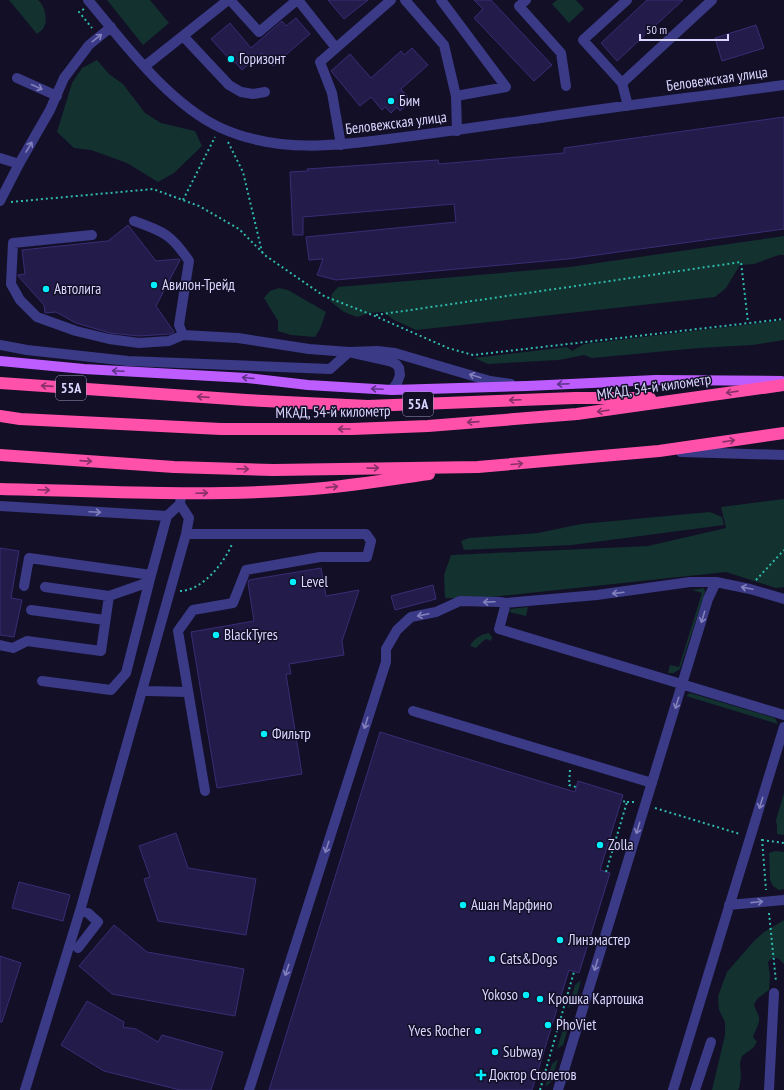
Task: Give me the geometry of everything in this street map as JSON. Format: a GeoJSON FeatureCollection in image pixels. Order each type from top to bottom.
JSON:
{"type":"FeatureCollection","features":[{"type":"Feature","properties":{"kind":"highway","name":"55А"},"geometry":{"type":"LineString","coordinates":[[0,383],[246,400],[368,406],[575,398],[694,398]]}},
{"type":"Feature","properties":{"kind":"highway","name":"МКАД, 54-й километр"},"geometry":{"type":"LineString","coordinates":[[0,416],[20,419],[221,429],[352,429],[428,426],[577,414],[784,385]]}},
{"type":"Feature","properties":{"kind":"highway"},"geometry":{"type":"LineString","coordinates":[[2,488],[180,499],[297,490],[363,483],[478,467],[659,451],[784,433]]}},
{"type":"Feature","properties":{"kind":"highway"},"geometry":{"type":"LineString","coordinates":[[0,455],[166,466],[273,470],[478,467]]}},
{"type":"Feature","properties":{"kind":"main road"},"geometry":{"type":"LineString","coordinates":[[0,361],[84,369],[247,378],[308,385],[392,390],[656,380],[784,382]]}},
{"type":"Feature","properties":{"kind":"street","name":"Беловежская улица"},"geometry":{"type":"LineString","coordinates":[[88,0],[145,66],[174,96],[197,113],[220,127],[252,138],[291,146],[341,145],[458,131],[628,106],[784,86]]}},
{"type":"Feature","properties":{"kind":"street"},"geometry":{"type":"LineString","coordinates":[[145,66],[229,0],[259,32],[298,0],[336,48]]}},
{"type":"Feature","properties":{"kind":"street"},"geometry":{"type":"LineString","coordinates":[[341,145],[332,93],[320,62],[391,0]]}},
{"type":"Feature","properties":{"kind":"street"},"geometry":{"type":"LineString","coordinates":[[405,0],[444,45],[456,96],[458,131]]}},
{"type":"Feature","properties":{"kind":"street"},"geometry":{"type":"LineString","coordinates":[[441,0],[506,87],[456,96]]}},
{"type":"Feature","properties":{"kind":"street"},"geometry":{"type":"LineString","coordinates":[[526,0],[519,6],[561,53],[566,86]]}},
{"type":"Feature","properties":{"kind":"street"},"geometry":{"type":"LineString","coordinates":[[627,0],[583,40],[622,83],[628,106]]}},
{"type":"Feature","properties":{"kind":"street"},"geometry":{"type":"LineString","coordinates":[[622,83],[712,0]]}},
{"type":"Feature","properties":{"kind":"street"},"geometry":{"type":"LineString","coordinates":[[4,202],[19,164],[50,110],[64,78],[89,45],[111,27]]}},
{"type":"Feature","properties":{"kind":"street"},"geometry":{"type":"LineString","coordinates":[[183,36],[230,85],[241,92],[253,94],[265,92]]}},
{"type":"Feature","properties":{"kind":"street"},"geometry":{"type":"LineString","coordinates":[[17,78],[56,96]]}},
{"type":"Feature","properties":{"kind":"street"},"geometry":{"type":"LineString","coordinates":[[0,158],[19,164]]}},
{"type":"Feature","properties":{"kind":"street"},"geometry":{"type":"LineString","coordinates":[[134,221],[167,234],[179,246],[189,261],[179,324],[184,335]]}},
{"type":"Feature","properties":{"kind":"street"},"geometry":{"type":"LineString","coordinates":[[92,235],[13,243],[11,284],[20,300],[37,317],[76,332],[109,339],[139,342],[169,341],[184,335],[238,338],[309,349],[395,353],[490,381],[527,386]]}},
{"type":"Feature","properties":{"kind":"street"},"geometry":{"type":"LineString","coordinates":[[0,345],[27,350],[128,361],[330,369],[349,352]]}},
{"type":"Feature","properties":{"kind":"street"},"geometry":{"type":"LineString","coordinates":[[349,352],[396,364],[399,368],[400,374],[397,383],[392,390]]}},
{"type":"Feature","properties":{"kind":"street"},"geometry":{"type":"LineString","coordinates":[[659,451],[784,455]]}},
{"type":"Feature","properties":{"kind":"street"},"geometry":{"type":"LineString","coordinates":[[25,1090],[80,911],[186,534],[190,518],[180,499],[168,516],[126,673],[111,690],[42,681]]}},
{"type":"Feature","properties":{"kind":"street"},"geometry":{"type":"LineString","coordinates":[[0,506],[168,516]]}},
{"type":"Feature","properties":{"kind":"street"},"geometry":{"type":"LineString","coordinates":[[186,534],[366,534],[371,541],[367,556],[320,557],[246,570],[233,603],[193,610],[178,631],[205,791]]}},
{"type":"Feature","properties":{"kind":"street"},"geometry":{"type":"LineString","coordinates":[[24,586],[29,558],[150,579]]}},
{"type":"Feature","properties":{"kind":"street"},"geometry":{"type":"LineString","coordinates":[[45,588],[109,596],[150,579]]}},
{"type":"Feature","properties":{"kind":"street"},"geometry":{"type":"LineString","coordinates":[[249,1090],[386,662],[386,649],[397,630],[411,617],[436,612],[460,601],[506,603],[597,596],[690,582],[716,582],[750,589],[784,599]]}},
{"type":"Feature","properties":{"kind":"street"},"geometry":{"type":"LineString","coordinates":[[558,1090],[708,599],[716,582]]}},
{"type":"Feature","properties":{"kind":"street"},"geometry":{"type":"LineString","coordinates":[[0,645],[13,648],[26,641],[101,651],[109,596]]}},
{"type":"Feature","properties":{"kind":"street"},"geometry":{"type":"LineString","coordinates":[[506,603],[499,629],[784,715]]}},
{"type":"Feature","properties":{"kind":"street"},"geometry":{"type":"LineString","coordinates":[[31,610],[105,620]]}},
{"type":"Feature","properties":{"kind":"street"},"geometry":{"type":"LineString","coordinates":[[142,690],[188,692]]}},
{"type":"Feature","properties":{"kind":"street"},"geometry":{"type":"LineString","coordinates":[[413,711],[652,782]]}},
{"type":"Feature","properties":{"kind":"street"},"geometry":{"type":"LineString","coordinates":[[673,1090],[772,766],[782,739],[784,727]]}},
{"type":"Feature","properties":{"kind":"street"},"geometry":{"type":"LineString","coordinates":[[729,905],[784,900]]}},
{"type":"Feature","properties":{"kind":"street"},"geometry":{"type":"LineString","coordinates":[[78,948],[98,922],[88,913],[80,911]]}},
{"type":"Feature","properties":{"kind":"street"},"geometry":{"type":"LineString","coordinates":[[769,1090],[774,993]]}},
{"type":"Feature","properties":{"kind":"street"},"geometry":{"type":"LineString","coordinates":[[695,1090],[710,1042]]}},
{"type":"Feature","properties":{"kind":"path"},"geometry":{"type":"LineString","coordinates":[[183,200],[220,127]]}},
{"type":"Feature","properties":{"kind":"path"},"geometry":{"type":"LineString","coordinates":[[220,127],[243,172],[262,253]]}},
{"type":"Feature","properties":{"kind":"path"},"geometry":{"type":"LineString","coordinates":[[4,202],[153,189],[199,206],[239,229],[262,253],[324,296],[375,316],[448,348],[473,355],[784,319]]}},
{"type":"Feature","properties":{"kind":"path"},"geometry":{"type":"LineString","coordinates":[[375,316],[741,262],[748,323]]}},
{"type":"Feature","properties":{"kind":"path"},"geometry":{"type":"LineString","coordinates":[[171,590],[184,591],[201,583],[213,573],[230,549],[236,534]]}},
{"type":"Feature","properties":{"kind":"path"},"geometry":{"type":"LineString","coordinates":[[750,589],[753,583],[784,550]]}},
{"type":"Feature","properties":{"kind":"path"},"geometry":{"type":"LineString","coordinates":[[571,758],[569,785],[576,787]]}},
{"type":"Feature","properties":{"kind":"path"},"geometry":{"type":"LineString","coordinates":[[622,801],[637,802]]}},
{"type":"Feature","properties":{"kind":"path"},"geometry":{"type":"LineString","coordinates":[[606,872],[627,802]]}},
{"type":"Feature","properties":{"kind":"path"},"geometry":{"type":"LineString","coordinates":[[653,807],[740,834]]}},
{"type":"Feature","properties":{"kind":"path"},"geometry":{"type":"LineString","coordinates":[[764,832],[762,840],[767,894]]}},
{"type":"Feature","properties":{"kind":"path"},"geometry":{"type":"LineString","coordinates":[[762,840],[784,843]]}},
{"type":"Feature","properties":{"kind":"path"},"geometry":{"type":"LineString","coordinates":[[769,913],[776,980],[774,993]]}},
{"type":"Feature","properties":{"kind":"path"},"geometry":{"type":"LineString","coordinates":[[540,1090],[574,972]]}},
{"type":"Feature","properties":{"kind":"green space"},"geometry":{"type":"Polygon","coordinates":[[[9,0],[38,0],[45,13],[46,21],[43,29],[37,34],[9,0]]]}},
{"type":"Feature","properties":{"kind":"green space"},"geometry":{"type":"Polygon","coordinates":[[[107,0],[150,0],[169,23],[143,45],[107,0]]]}},
{"type":"Feature","properties":{"kind":"green space"},"geometry":{"type":"Polygon","coordinates":[[[557,0],[576,0],[584,9],[569,23],[552,4],[557,0]]]}},
{"type":"Feature","properties":{"kind":"green space"},"geometry":{"type":"Polygon","coordinates":[[[97,60],[109,74],[123,84],[145,113],[161,123],[195,131],[202,146],[174,173],[158,182],[127,163],[91,150],[74,148],[57,132],[72,83],[82,68],[97,60]]]}},
{"type":"Feature","properties":{"kind":"green space"},"geometry":{"type":"Polygon","coordinates":[[[784,236],[784,255],[779,255],[754,264],[740,265],[726,288],[715,297],[416,330],[394,320],[383,312],[370,313],[357,317],[344,312],[330,301],[332,294],[338,287],[570,267],[784,236]]]}},
{"type":"Feature","properties":{"kind":"green space"},"geometry":{"type":"Polygon","coordinates":[[[279,288],[288,290],[326,312],[320,329],[315,337],[291,335],[278,331],[278,321],[264,298],[270,291],[279,288]]]}},
{"type":"Feature","properties":{"kind":"green space"},"geometry":{"type":"Polygon","coordinates":[[[784,320],[784,340],[752,345],[699,348],[592,358],[584,355],[559,360],[488,364],[474,358],[567,347],[572,351],[584,344],[784,320]]]}},
{"type":"Feature","properties":{"kind":"green space"},"geometry":{"type":"Polygon","coordinates":[[[784,499],[784,587],[776,588],[726,572],[482,598],[445,598],[444,575],[451,555],[648,546],[726,528],[721,507],[784,499]]]}},
{"type":"Feature","properties":{"kind":"green space"},"geometry":{"type":"Polygon","coordinates":[[[710,512],[722,517],[724,525],[572,545],[464,550],[461,541],[469,538],[538,533],[581,524],[710,512]]]}},
{"type":"Feature","properties":{"kind":"green space"},"geometry":{"type":"Polygon","coordinates":[[[704,588],[705,592],[680,669],[674,673],[668,673],[670,665],[679,667],[702,593],[692,590],[704,588]]]}},
{"type":"Feature","properties":{"kind":"green space"},"geometry":{"type":"Polygon","coordinates":[[[528,607],[526,616],[509,612],[511,609],[528,607]]]}},
{"type":"Feature","properties":{"kind":"green space"},"geometry":{"type":"Polygon","coordinates":[[[489,633],[492,637],[491,641],[486,639],[476,648],[470,646],[478,637],[489,633]]]}},
{"type":"Feature","properties":{"kind":"green space"},"geometry":{"type":"Polygon","coordinates":[[[690,693],[775,718],[778,724],[686,696],[690,693]]]}},
{"type":"Feature","properties":{"kind":"green space"},"geometry":{"type":"Polygon","coordinates":[[[784,793],[783,835],[777,834],[776,820],[784,793]]]}},
{"type":"Feature","properties":{"kind":"green space"},"geometry":{"type":"Polygon","coordinates":[[[775,851],[784,852],[784,889],[779,890],[773,886],[770,880],[769,853],[775,851]]]}},
{"type":"Feature","properties":{"kind":"green space"},"geometry":{"type":"Polygon","coordinates":[[[784,920],[784,964],[779,959],[773,957],[768,962],[770,976],[769,990],[758,998],[754,1004],[759,1017],[753,1037],[757,1042],[753,1048],[742,1056],[740,1063],[741,1076],[739,1089],[712,1090],[725,1035],[725,1022],[719,1010],[718,996],[727,972],[754,941],[764,932],[784,920]]]}},
{"type":"Feature","properties":{"kind":"green space"},"geometry":{"type":"Polygon","coordinates":[[[581,980],[575,1003],[568,1008],[575,985],[581,980]]]}},
{"type":"Feature","properties":{"kind":"green space"},"geometry":{"type":"Polygon","coordinates":[[[570,1022],[563,1045],[557,1049],[564,1026],[570,1022]]]}},
{"type":"Feature","properties":{"kind":"green space"},"geometry":{"type":"Polygon","coordinates":[[[558,1059],[551,1082],[545,1087],[552,1064],[558,1059]]]}},
{"type":"Feature","properties":{"kind":"building"},"geometry":{"type":"Polygon","coordinates":[[[328,0],[368,0],[344,19],[328,0]]]}},
{"type":"Feature","properties":{"kind":"building"},"geometry":{"type":"Polygon","coordinates":[[[474,0],[491,0],[552,65],[534,81],[474,18],[483,9],[474,0]]]}},
{"type":"Feature","properties":{"kind":"building"},"geometry":{"type":"Polygon","coordinates":[[[647,0],[683,0],[617,61],[601,43],[647,0]]]}},
{"type":"Feature","properties":{"kind":"building"},"geometry":{"type":"Polygon","coordinates":[[[296,18],[310,34],[273,66],[262,53],[242,70],[235,62],[233,63],[211,39],[230,23],[251,48],[282,21],[286,26],[296,18]]]}},
{"type":"Feature","properties":{"kind":"building"},"geometry":{"type":"Polygon","coordinates":[[[756,25],[764,48],[722,61],[715,38],[756,25]]]}},
{"type":"Feature","properties":{"kind":"building"},"geometry":{"type":"Polygon","coordinates":[[[412,48],[428,65],[401,89],[411,101],[400,111],[397,107],[391,113],[385,107],[382,110],[371,97],[360,106],[331,71],[350,54],[371,78],[401,51],[404,55],[412,48]]]}},
{"type":"Feature","properties":{"kind":"building"},"geometry":{"type":"Polygon","coordinates":[[[784,117],[784,229],[568,259],[336,280],[317,275],[323,259],[309,260],[306,237],[456,222],[454,204],[303,217],[303,235],[293,235],[290,172],[308,171],[307,169],[438,160],[439,164],[564,153],[564,148],[784,117]]]}},
{"type":"Feature","properties":{"kind":"building"},"geometry":{"type":"Polygon","coordinates":[[[128,225],[156,261],[180,260],[156,306],[174,332],[170,334],[139,336],[110,333],[76,323],[56,312],[45,313],[44,305],[18,276],[25,274],[22,250],[108,241],[128,225]]]}},
{"type":"Feature","properties":{"kind":"building"},"geometry":{"type":"Polygon","coordinates":[[[0,548],[19,551],[11,598],[22,600],[14,637],[0,635],[0,548]]]}},
{"type":"Feature","properties":{"kind":"building"},"geometry":{"type":"Polygon","coordinates":[[[321,568],[326,596],[359,590],[342,641],[344,655],[289,664],[291,674],[286,674],[302,774],[217,788],[191,632],[254,621],[248,583],[249,580],[321,568]]]}},
{"type":"Feature","properties":{"kind":"building"},"geometry":{"type":"Polygon","coordinates":[[[433,585],[436,599],[395,610],[391,596],[433,585]]]}},
{"type":"Feature","properties":{"kind":"building","name":"Ашан Марфино"},"geometry":{"type":"Polygon","coordinates":[[[380,732],[575,792],[578,781],[623,795],[600,870],[610,873],[579,973],[569,970],[532,1090],[269,1090],[380,732]]]}},
{"type":"Feature","properties":{"kind":"building"},"geometry":{"type":"Polygon","coordinates":[[[176,833],[188,868],[256,879],[246,935],[158,921],[144,879],[150,877],[139,846],[176,833]]]}},
{"type":"Feature","properties":{"kind":"building"},"geometry":{"type":"Polygon","coordinates":[[[19,882],[70,895],[63,921],[12,908],[19,882]]]}},
{"type":"Feature","properties":{"kind":"building"},"geometry":{"type":"Polygon","coordinates":[[[114,925],[147,952],[244,969],[235,1016],[112,994],[79,966],[114,925]]]}},
{"type":"Feature","properties":{"kind":"building"},"geometry":{"type":"Polygon","coordinates":[[[0,956],[21,963],[2,1022],[0,1022],[0,956]]]}},
{"type":"Feature","properties":{"kind":"building"},"geometry":{"type":"Polygon","coordinates":[[[87,1001],[124,1022],[123,1027],[136,1029],[158,1042],[162,1035],[223,1052],[211,1090],[180,1090],[104,1071],[61,1045],[87,1001]]]}},
{"type":"Feature","properties":{"kind":"place","name":"Горизонт"},"geometry":{"type":"Point","coordinates":[231,59]}},
{"type":"Feature","properties":{"kind":"place","name":"Бим"},"geometry":{"type":"Point","coordinates":[391,101]}},
{"type":"Feature","properties":{"kind":"place","name":"Авилон-Трейд"},"geometry":{"type":"Point","coordinates":[154,285]}},
{"type":"Feature","properties":{"kind":"place","name":"Автолига"},"geometry":{"type":"Point","coordinates":[46,289]}},
{"type":"Feature","properties":{"kind":"place","name":"Level"},"geometry":{"type":"Point","coordinates":[293,582]}},
{"type":"Feature","properties":{"kind":"place","name":"BlackTyres"},"geometry":{"type":"Point","coordinates":[216,635]}},
{"type":"Feature","properties":{"kind":"place","name":"Фильтр"},"geometry":{"type":"Point","coordinates":[264,734]}},
{"type":"Feature","properties":{"kind":"place","name":"Zolla"},"geometry":{"type":"Point","coordinates":[600,845]}},
{"type":"Feature","properties":{"kind":"place","name":"Ашан Марфино"},"geometry":{"type":"Point","coordinates":[463,905]}},
{"type":"Feature","properties":{"kind":"place","name":"Линзмастер"},"geometry":{"type":"Point","coordinates":[560,940]}},
{"type":"Feature","properties":{"kind":"place","name":"Cats&Dogs"},"geometry":{"type":"Point","coordinates":[492,959]}},
{"type":"Feature","properties":{"kind":"place","name":"Yokoso"},"geometry":{"type":"Point","coordinates":[526,995]}},
{"type":"Feature","properties":{"kind":"place","name":"Крошка Картошка"},"geometry":{"type":"Point","coordinates":[540,999]}},
{"type":"Feature","properties":{"kind":"place","name":"PhoViet"},"geometry":{"type":"Point","coordinates":[548,1025]}},
{"type":"Feature","properties":{"kind":"place","name":"Yves Rocher"},"geometry":{"type":"Point","coordinates":[478,1031]}},
{"type":"Feature","properties":{"kind":"place","name":"Subway"},"geometry":{"type":"Point","coordinates":[495,1052]}},
{"type":"Feature","properties":{"kind":"place","name":"Доктор Столетов"},"geometry":{"type":"Point","coordinates":[481,1075]}}]}
